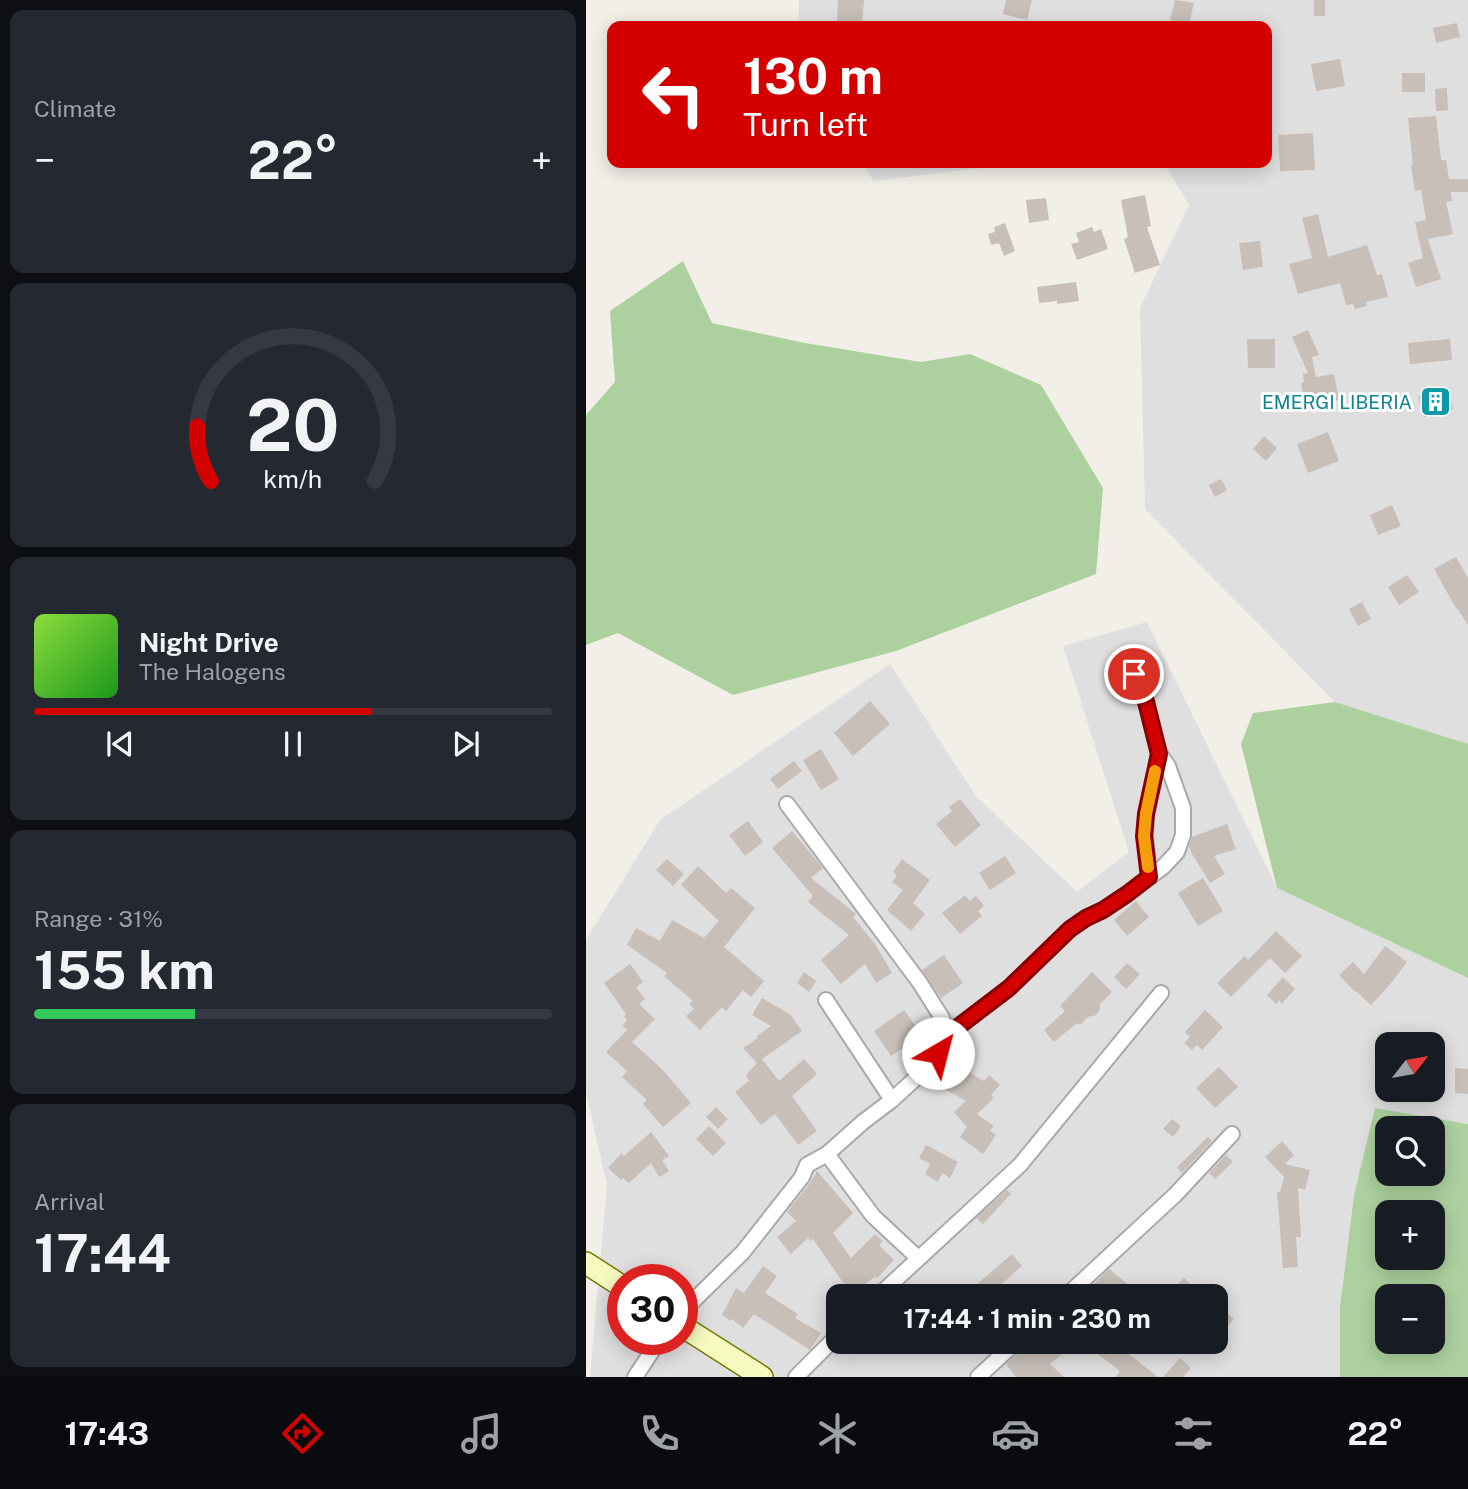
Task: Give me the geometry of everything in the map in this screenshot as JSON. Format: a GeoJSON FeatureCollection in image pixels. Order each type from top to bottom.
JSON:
{"type":"FeatureCollection","features":[{"type":"Feature","properties":{"kind":"main road"},"geometry":{"type":"LineString","coordinates":[[586,1263],[607,1277]]}},
{"type":"Feature","properties":{"kind":"main road"},"geometry":{"type":"LineString","coordinates":[[698,1336],[762,1377]]}},
{"type":"Feature","properties":{"kind":"street"},"geometry":{"type":"LineString","coordinates":[[698,1296],[743,1252],[802,1177],[807,1165],[827,1154],[930,1065],[946,1036],[1009,988],[1070,929],[1127,894],[1163,867],[1177,852],[1183,835],[1183,808],[1168,766],[1159,754],[1143,690],[1126,657]]}},
{"type":"Feature","properties":{"kind":"street"},"geometry":{"type":"LineString","coordinates":[[1149,877],[1144,836],[1159,754]]}},
{"type":"Feature","properties":{"kind":"street"},"geometry":{"type":"LineString","coordinates":[[787,804],[920,983],[942,1018],[946,1036]]}},
{"type":"Feature","properties":{"kind":"street"},"geometry":{"type":"LineString","coordinates":[[891,1284],[1020,1164],[1161,993]]}},
{"type":"Feature","properties":{"kind":"street"},"geometry":{"type":"LineString","coordinates":[[826,1000],[892,1100]]}},
{"type":"Feature","properties":{"kind":"street"},"geometry":{"type":"LineString","coordinates":[[1079,1284],[1175,1195],[1232,1134]]}},
{"type":"Feature","properties":{"kind":"street"},"geometry":{"type":"LineString","coordinates":[[827,1154],[874,1216],[918,1258]]}},
{"type":"Feature","properties":{"kind":"street"},"geometry":{"type":"LineString","coordinates":[[796,1377],[826,1347]]}},
{"type":"Feature","properties":{"kind":"street"},"geometry":{"type":"LineString","coordinates":[[978,1377],[1003,1354]]}},
{"type":"Feature","properties":{"kind":"street"},"geometry":{"type":"LineString","coordinates":[[635,1377],[649,1355]]}},
{"type":"Feature","properties":{"kind":"shaded area"},"geometry":{"type":"Polygon","coordinates":[[[799,0],[1468,0],[1468,744],[1335,702],[1145,509],[1140,308],[1189,205],[1167,168],[1272,168],[1272,21],[799,21],[799,0]]]}},
{"type":"Feature","properties":{"kind":"shaded area"},"geometry":{"type":"Polygon","coordinates":[[[866,168],[977,168],[873,181],[866,168]]]}},
{"type":"Feature","properties":{"kind":"shaded area"},"geometry":{"type":"Polygon","coordinates":[[[1147,622],[1277,888],[1468,978],[1468,1124],[1445,1120],[1445,1116],[1422,1116],[1375,1108],[1354,1195],[1340,1307],[1340,1377],[590,1377],[607,1185],[586,1093],[586,940],[660,820],[890,664],[976,796],[1077,892],[1129,852],[1063,646],[1147,622]]]}},
{"type":"Feature","properties":{"kind":"green space"},"geometry":{"type":"Polygon","coordinates":[[[683,261],[712,323],[805,343],[921,362],[970,354],[1041,385],[1103,488],[1096,574],[896,651],[733,695],[618,633],[586,645],[586,415],[615,382],[610,311],[683,261]]]}},
{"type":"Feature","properties":{"kind":"green space"},"geometry":{"type":"Polygon","coordinates":[[[1335,702],[1468,744],[1468,978],[1277,888],[1241,744],[1253,713],[1335,702]]]}},
{"type":"Feature","properties":{"kind":"green space"},"geometry":{"type":"Polygon","coordinates":[[[1375,1108],[1422,1116],[1375,1116],[1375,1186],[1445,1186],[1445,1120],[1468,1124],[1468,1377],[1340,1377],[1340,1307],[1354,1195],[1375,1108]]]}},
{"type":"Feature","properties":{"kind":"building"},"geometry":{"type":"Polygon","coordinates":[[[838,0],[864,0],[862,21],[837,21],[838,0]]]}},
{"type":"Feature","properties":{"kind":"building"},"geometry":{"type":"Polygon","coordinates":[[[1006,0],[1032,0],[1027,20],[1003,14],[1006,0]]]}},
{"type":"Feature","properties":{"kind":"building"},"geometry":{"type":"Polygon","coordinates":[[[1175,0],[1194,3],[1190,21],[1170,20],[1175,0]]]}},
{"type":"Feature","properties":{"kind":"building"},"geometry":{"type":"Polygon","coordinates":[[[1314,0],[1325,0],[1325,16],[1314,16],[1314,0]]]}},
{"type":"Feature","properties":{"kind":"building"},"geometry":{"type":"Polygon","coordinates":[[[1457,23],[1460,37],[1436,43],[1433,28],[1457,23]]]}},
{"type":"Feature","properties":{"kind":"building"},"geometry":{"type":"Polygon","coordinates":[[[1340,59],[1345,86],[1316,91],[1311,64],[1340,59]]]}},
{"type":"Feature","properties":{"kind":"building"},"geometry":{"type":"Polygon","coordinates":[[[1402,73],[1425,73],[1425,92],[1402,92],[1402,73]]]}},
{"type":"Feature","properties":{"kind":"building"},"geometry":{"type":"Polygon","coordinates":[[[1447,88],[1448,110],[1436,111],[1435,89],[1447,88]]]}},
{"type":"Feature","properties":{"kind":"building"},"geometry":{"type":"Polygon","coordinates":[[[1436,116],[1441,160],[1446,160],[1449,179],[1468,179],[1468,192],[1451,192],[1452,201],[1446,202],[1453,234],[1428,239],[1441,279],[1416,287],[1408,263],[1423,258],[1415,222],[1426,220],[1421,190],[1415,191],[1408,118],[1436,116]]]}},
{"type":"Feature","properties":{"kind":"building"},"geometry":{"type":"Polygon","coordinates":[[[1313,133],[1315,170],[1280,171],[1278,135],[1313,133]]]}},
{"type":"Feature","properties":{"kind":"building"},"geometry":{"type":"Polygon","coordinates":[[[1145,195],[1151,226],[1147,227],[1160,265],[1135,273],[1124,239],[1128,237],[1121,200],[1145,195]]]}},
{"type":"Feature","properties":{"kind":"building"},"geometry":{"type":"Polygon","coordinates":[[[1046,198],[1049,220],[1029,223],[1026,200],[1046,198]]]}},
{"type":"Feature","properties":{"kind":"building"},"geometry":{"type":"Polygon","coordinates":[[[1318,214],[1328,257],[1367,245],[1377,275],[1382,274],[1388,297],[1366,302],[1367,306],[1355,309],[1353,304],[1346,305],[1340,283],[1298,294],[1289,264],[1312,258],[1302,218],[1318,214]]]}},
{"type":"Feature","properties":{"kind":"building"},"geometry":{"type":"Polygon","coordinates":[[[1005,223],[1015,251],[1004,256],[999,243],[991,245],[988,234],[995,232],[994,227],[1005,223]]]}},
{"type":"Feature","properties":{"kind":"building"},"geometry":{"type":"Polygon","coordinates":[[[1092,227],[1094,232],[1101,229],[1108,249],[1077,260],[1071,244],[1079,242],[1076,233],[1092,227]]]}},
{"type":"Feature","properties":{"kind":"building"},"geometry":{"type":"Polygon","coordinates":[[[1260,241],[1263,267],[1243,270],[1239,243],[1260,241]]]}},
{"type":"Feature","properties":{"kind":"building"},"geometry":{"type":"Polygon","coordinates":[[[1076,282],[1079,301],[1039,303],[1037,287],[1076,282]]]}},
{"type":"Feature","properties":{"kind":"building"},"geometry":{"type":"Polygon","coordinates":[[[1308,330],[1319,355],[1312,357],[1316,377],[1334,374],[1339,400],[1305,406],[1301,383],[1304,382],[1303,374],[1308,373],[1292,337],[1308,330]]]}},
{"type":"Feature","properties":{"kind":"building"},"geometry":{"type":"Polygon","coordinates":[[[1247,339],[1275,339],[1275,368],[1248,368],[1247,339]]]}},
{"type":"Feature","properties":{"kind":"building"},"geometry":{"type":"Polygon","coordinates":[[[1450,339],[1452,360],[1410,364],[1408,343],[1450,339]]]}},
{"type":"Feature","properties":{"kind":"building","name":"EMERGI LIBERIA"},"geometry":{"type":"Polygon","coordinates":[[[1447,388],[1453,409],[1424,417],[1418,396],[1447,388]]]}},
{"type":"Feature","properties":{"kind":"building"},"geometry":{"type":"Polygon","coordinates":[[[1328,432],[1339,461],[1308,473],[1297,444],[1328,432]]]}},
{"type":"Feature","properties":{"kind":"building"},"geometry":{"type":"Polygon","coordinates":[[[1264,436],[1277,448],[1266,461],[1253,449],[1264,436]]]}},
{"type":"Feature","properties":{"kind":"building"},"geometry":{"type":"Polygon","coordinates":[[[1221,479],[1227,490],[1215,497],[1209,485],[1221,479]]]}},
{"type":"Feature","properties":{"kind":"building"},"geometry":{"type":"Polygon","coordinates":[[[1392,505],[1401,526],[1378,535],[1370,515],[1392,505]]]}},
{"type":"Feature","properties":{"kind":"building"},"geometry":{"type":"Polygon","coordinates":[[[1456,557],[1468,578],[1468,625],[1434,569],[1456,557]]]}},
{"type":"Feature","properties":{"kind":"building"},"geometry":{"type":"Polygon","coordinates":[[[1407,575],[1419,592],[1399,605],[1388,587],[1407,575]]]}},
{"type":"Feature","properties":{"kind":"building"},"geometry":{"type":"Polygon","coordinates":[[[1362,602],[1371,619],[1358,626],[1349,609],[1362,602]]]}},
{"type":"Feature","properties":{"kind":"building"},"geometry":{"type":"Polygon","coordinates":[[[870,701],[890,724],[853,756],[834,733],[870,701]]]}},
{"type":"Feature","properties":{"kind":"building"},"geometry":{"type":"Polygon","coordinates":[[[821,749],[839,779],[821,790],[803,760],[821,749]]]}},
{"type":"Feature","properties":{"kind":"building"},"geometry":{"type":"Polygon","coordinates":[[[794,761],[802,771],[778,789],[770,779],[794,761]]]}},
{"type":"Feature","properties":{"kind":"building"},"geometry":{"type":"Polygon","coordinates":[[[960,799],[981,825],[955,847],[936,824],[952,811],[949,807],[960,799]]]}},
{"type":"Feature","properties":{"kind":"building"},"geometry":{"type":"Polygon","coordinates":[[[748,821],[763,842],[745,856],[729,835],[748,821]]]}},
{"type":"Feature","properties":{"kind":"building"},"geometry":{"type":"Polygon","coordinates":[[[1227,824],[1236,849],[1214,856],[1225,874],[1210,883],[1189,847],[1192,837],[1227,824]]]}},
{"type":"Feature","properties":{"kind":"building"},"geometry":{"type":"Polygon","coordinates":[[[792,831],[823,868],[811,878],[856,914],[853,917],[875,944],[892,973],[876,983],[865,964],[841,984],[821,960],[849,935],[808,902],[813,896],[772,848],[792,831]]]}},
{"type":"Feature","properties":{"kind":"building"},"geometry":{"type":"Polygon","coordinates":[[[1005,856],[1016,873],[990,890],[979,873],[1005,856]]]}},
{"type":"Feature","properties":{"kind":"building"},"geometry":{"type":"Polygon","coordinates":[[[667,859],[684,874],[673,886],[656,870],[667,859]]]}},
{"type":"Feature","properties":{"kind":"building"},"geometry":{"type":"Polygon","coordinates":[[[902,859],[930,880],[913,903],[925,914],[911,931],[887,910],[903,890],[892,882],[897,875],[893,872],[902,859]]]}},
{"type":"Feature","properties":{"kind":"building"},"geometry":{"type":"Polygon","coordinates":[[[698,866],[726,893],[731,888],[755,908],[724,947],[764,981],[751,997],[743,990],[726,1011],[722,1007],[700,1030],[686,1016],[694,1009],[689,1004],[693,1001],[664,976],[667,973],[627,945],[636,928],[660,941],[672,920],[704,938],[719,921],[681,885],[698,866]]]}},
{"type":"Feature","properties":{"kind":"building"},"geometry":{"type":"Polygon","coordinates":[[[1203,878],[1223,911],[1198,926],[1178,893],[1203,878]]]}},
{"type":"Feature","properties":{"kind":"building"},"geometry":{"type":"Polygon","coordinates":[[[965,895],[970,901],[976,896],[984,906],[978,911],[982,916],[960,934],[942,913],[965,895]]]}},
{"type":"Feature","properties":{"kind":"building"},"geometry":{"type":"Polygon","coordinates":[[[1136,901],[1149,917],[1127,936],[1114,920],[1136,901]]]}},
{"type":"Feature","properties":{"kind":"building"},"geometry":{"type":"Polygon","coordinates":[[[1276,931],[1302,956],[1285,973],[1270,958],[1231,997],[1217,983],[1245,956],[1248,960],[1276,931]]]}},
{"type":"Feature","properties":{"kind":"building"},"geometry":{"type":"Polygon","coordinates":[[[1385,946],[1407,962],[1371,1005],[1339,975],[1353,962],[1364,974],[1385,946]]]}},
{"type":"Feature","properties":{"kind":"building"},"geometry":{"type":"Polygon","coordinates":[[[944,955],[963,983],[941,998],[922,970],[944,955]]]}},
{"type":"Feature","properties":{"kind":"building"},"geometry":{"type":"Polygon","coordinates":[[[1127,963],[1140,974],[1126,989],[1114,977],[1127,963]]]}},
{"type":"Feature","properties":{"kind":"building"},"geometry":{"type":"Polygon","coordinates":[[[630,964],[643,982],[636,987],[645,999],[639,1004],[655,1019],[632,1042],[663,1070],[691,1103],[663,1127],[643,1104],[647,1100],[622,1077],[627,1071],[606,1052],[627,1030],[622,1026],[627,1020],[624,1016],[626,1014],[604,983],[630,964]]]}},
{"type":"Feature","properties":{"kind":"building"},"geometry":{"type":"Polygon","coordinates":[[[804,972],[816,981],[809,992],[797,983],[804,972]]]}},
{"type":"Feature","properties":{"kind":"building"},"geometry":{"type":"Polygon","coordinates":[[[1092,972],[1112,992],[1100,1004],[1096,1015],[1088,1017],[1080,1025],[1077,1023],[1054,1042],[1044,1030],[1065,1011],[1060,1006],[1092,972]]]}},
{"type":"Feature","properties":{"kind":"building"},"geometry":{"type":"Polygon","coordinates":[[[1283,977],[1295,989],[1282,1004],[1279,1000],[1276,1004],[1267,995],[1283,977]]]}},
{"type":"Feature","properties":{"kind":"building"},"geometry":{"type":"Polygon","coordinates":[[[762,998],[790,1014],[802,1031],[762,1059],[779,1081],[804,1059],[817,1074],[792,1096],[817,1131],[798,1145],[775,1114],[761,1125],[735,1092],[749,1081],[746,1075],[757,1063],[743,1048],[771,1026],[752,1015],[762,998]]]}},
{"type":"Feature","properties":{"kind":"building"},"geometry":{"type":"Polygon","coordinates":[[[904,1010],[922,1035],[891,1056],[874,1031],[904,1010]]]}},
{"type":"Feature","properties":{"kind":"building"},"geometry":{"type":"Polygon","coordinates":[[[1205,1010],[1223,1027],[1202,1050],[1197,1045],[1192,1050],[1184,1043],[1190,1037],[1185,1032],[1205,1010]]]}},
{"type":"Feature","properties":{"kind":"building"},"geometry":{"type":"Polygon","coordinates":[[[948,1060],[984,1081],[989,1075],[1000,1085],[991,1095],[994,1098],[977,1114],[994,1126],[990,1131],[996,1135],[983,1154],[960,1137],[967,1127],[954,1112],[966,1101],[934,1083],[948,1060]]]}},
{"type":"Feature","properties":{"kind":"building"},"geometry":{"type":"Polygon","coordinates":[[[1219,1067],[1238,1087],[1215,1108],[1196,1088],[1219,1067]]]}},
{"type":"Feature","properties":{"kind":"building"},"geometry":{"type":"Polygon","coordinates":[[[1455,1068],[1468,1069],[1468,1094],[1455,1093],[1455,1068]]]}},
{"type":"Feature","properties":{"kind":"building"},"geometry":{"type":"Polygon","coordinates":[[[716,1107],[728,1119],[718,1129],[706,1117],[716,1107]]]}},
{"type":"Feature","properties":{"kind":"building"},"geometry":{"type":"Polygon","coordinates":[[[1172,1119],[1181,1126],[1173,1137],[1163,1129],[1172,1119]]]}},
{"type":"Feature","properties":{"kind":"building"},"geometry":{"type":"Polygon","coordinates":[[[709,1126],[726,1143],[713,1156],[696,1139],[709,1126]]]}},
{"type":"Feature","properties":{"kind":"building"},"geometry":{"type":"Polygon","coordinates":[[[651,1132],[669,1156],[662,1160],[669,1171],[659,1177],[651,1163],[629,1183],[623,1178],[621,1180],[608,1168],[622,1153],[624,1156],[651,1132]]]}},
{"type":"Feature","properties":{"kind":"building"},"geometry":{"type":"Polygon","coordinates":[[[1208,1137],[1212,1141],[1182,1173],[1177,1167],[1208,1137]]]}},
{"type":"Feature","properties":{"kind":"building"},"geometry":{"type":"Polygon","coordinates":[[[1282,1141],[1294,1155],[1285,1164],[1310,1170],[1305,1190],[1298,1188],[1301,1237],[1296,1237],[1298,1267],[1283,1268],[1277,1192],[1280,1192],[1284,1177],[1265,1157],[1282,1141]]]}},
{"type":"Feature","properties":{"kind":"building"},"geometry":{"type":"Polygon","coordinates":[[[926,1145],[958,1162],[950,1178],[942,1173],[938,1182],[925,1174],[930,1164],[919,1158],[926,1145]]]}},
{"type":"Feature","properties":{"kind":"building"},"geometry":{"type":"Polygon","coordinates":[[[1226,1155],[1233,1162],[1215,1179],[1209,1173],[1226,1155]]]}},
{"type":"Feature","properties":{"kind":"building"},"geometry":{"type":"Polygon","coordinates":[[[817,1171],[853,1213],[833,1233],[851,1258],[875,1234],[883,1241],[879,1245],[894,1260],[877,1278],[876,1276],[865,1284],[844,1284],[813,1239],[811,1241],[808,1238],[791,1254],[777,1237],[796,1221],[787,1212],[817,1171]]]}},
{"type":"Feature","properties":{"kind":"building"},"geometry":{"type":"Polygon","coordinates":[[[1007,1190],[1011,1194],[983,1224],[976,1218],[1007,1190]]]}},
{"type":"Feature","properties":{"kind":"building"},"geometry":{"type":"Polygon","coordinates":[[[1012,1254],[1022,1266],[1002,1284],[977,1284],[1012,1254]]]}},
{"type":"Feature","properties":{"kind":"building"},"geometry":{"type":"Polygon","coordinates":[[[763,1266],[777,1276],[765,1293],[798,1314],[795,1318],[821,1333],[810,1350],[754,1314],[743,1328],[722,1315],[736,1288],[744,1293],[763,1266]]]}},
{"type":"Feature","properties":{"kind":"building"},"geometry":{"type":"Polygon","coordinates":[[[1109,1269],[1128,1284],[1094,1284],[1109,1269]]]}},
{"type":"Feature","properties":{"kind":"building"},"geometry":{"type":"Polygon","coordinates":[[[1184,1278],[1190,1284],[1178,1284],[1184,1278]]]}},
{"type":"Feature","properties":{"kind":"building"},"geometry":{"type":"Polygon","coordinates":[[[1228,1314],[1234,1319],[1228,1326],[1228,1314]]]}},
{"type":"Feature","properties":{"kind":"building"},"geometry":{"type":"Polygon","coordinates":[[[1018,1354],[1060,1354],[1050,1364],[1064,1377],[1016,1377],[1006,1364],[1018,1354]]]}},
{"type":"Feature","properties":{"kind":"building"},"geometry":{"type":"Polygon","coordinates":[[[1098,1354],[1128,1354],[1158,1377],[1116,1377],[1120,1371],[1098,1354]]]}},
{"type":"Feature","properties":{"kind":"building"},"geometry":{"type":"Polygon","coordinates":[[[1180,1358],[1191,1368],[1183,1377],[1163,1377],[1180,1358]]]}},
{"type":"Feature","properties":{"kind":"slow traffic"},"geometry":{"type":"LineString","coordinates":[[1148,867],[1144,836],[1155,771]]}},
{"type":"Feature","properties":{"kind":"place","name":"EMERGI LIBERIA"},"geometry":{"type":"Point","coordinates":[1435,402]}},
{"type":"Feature","properties":{"kind":"route"},"geometry":{"type":"LineString","coordinates":[[938,1053],[946,1036],[1009,988],[1070,929],[1103,910],[1149,877],[1144,836],[1159,754],[1143,690],[1134,674]]}}]}
